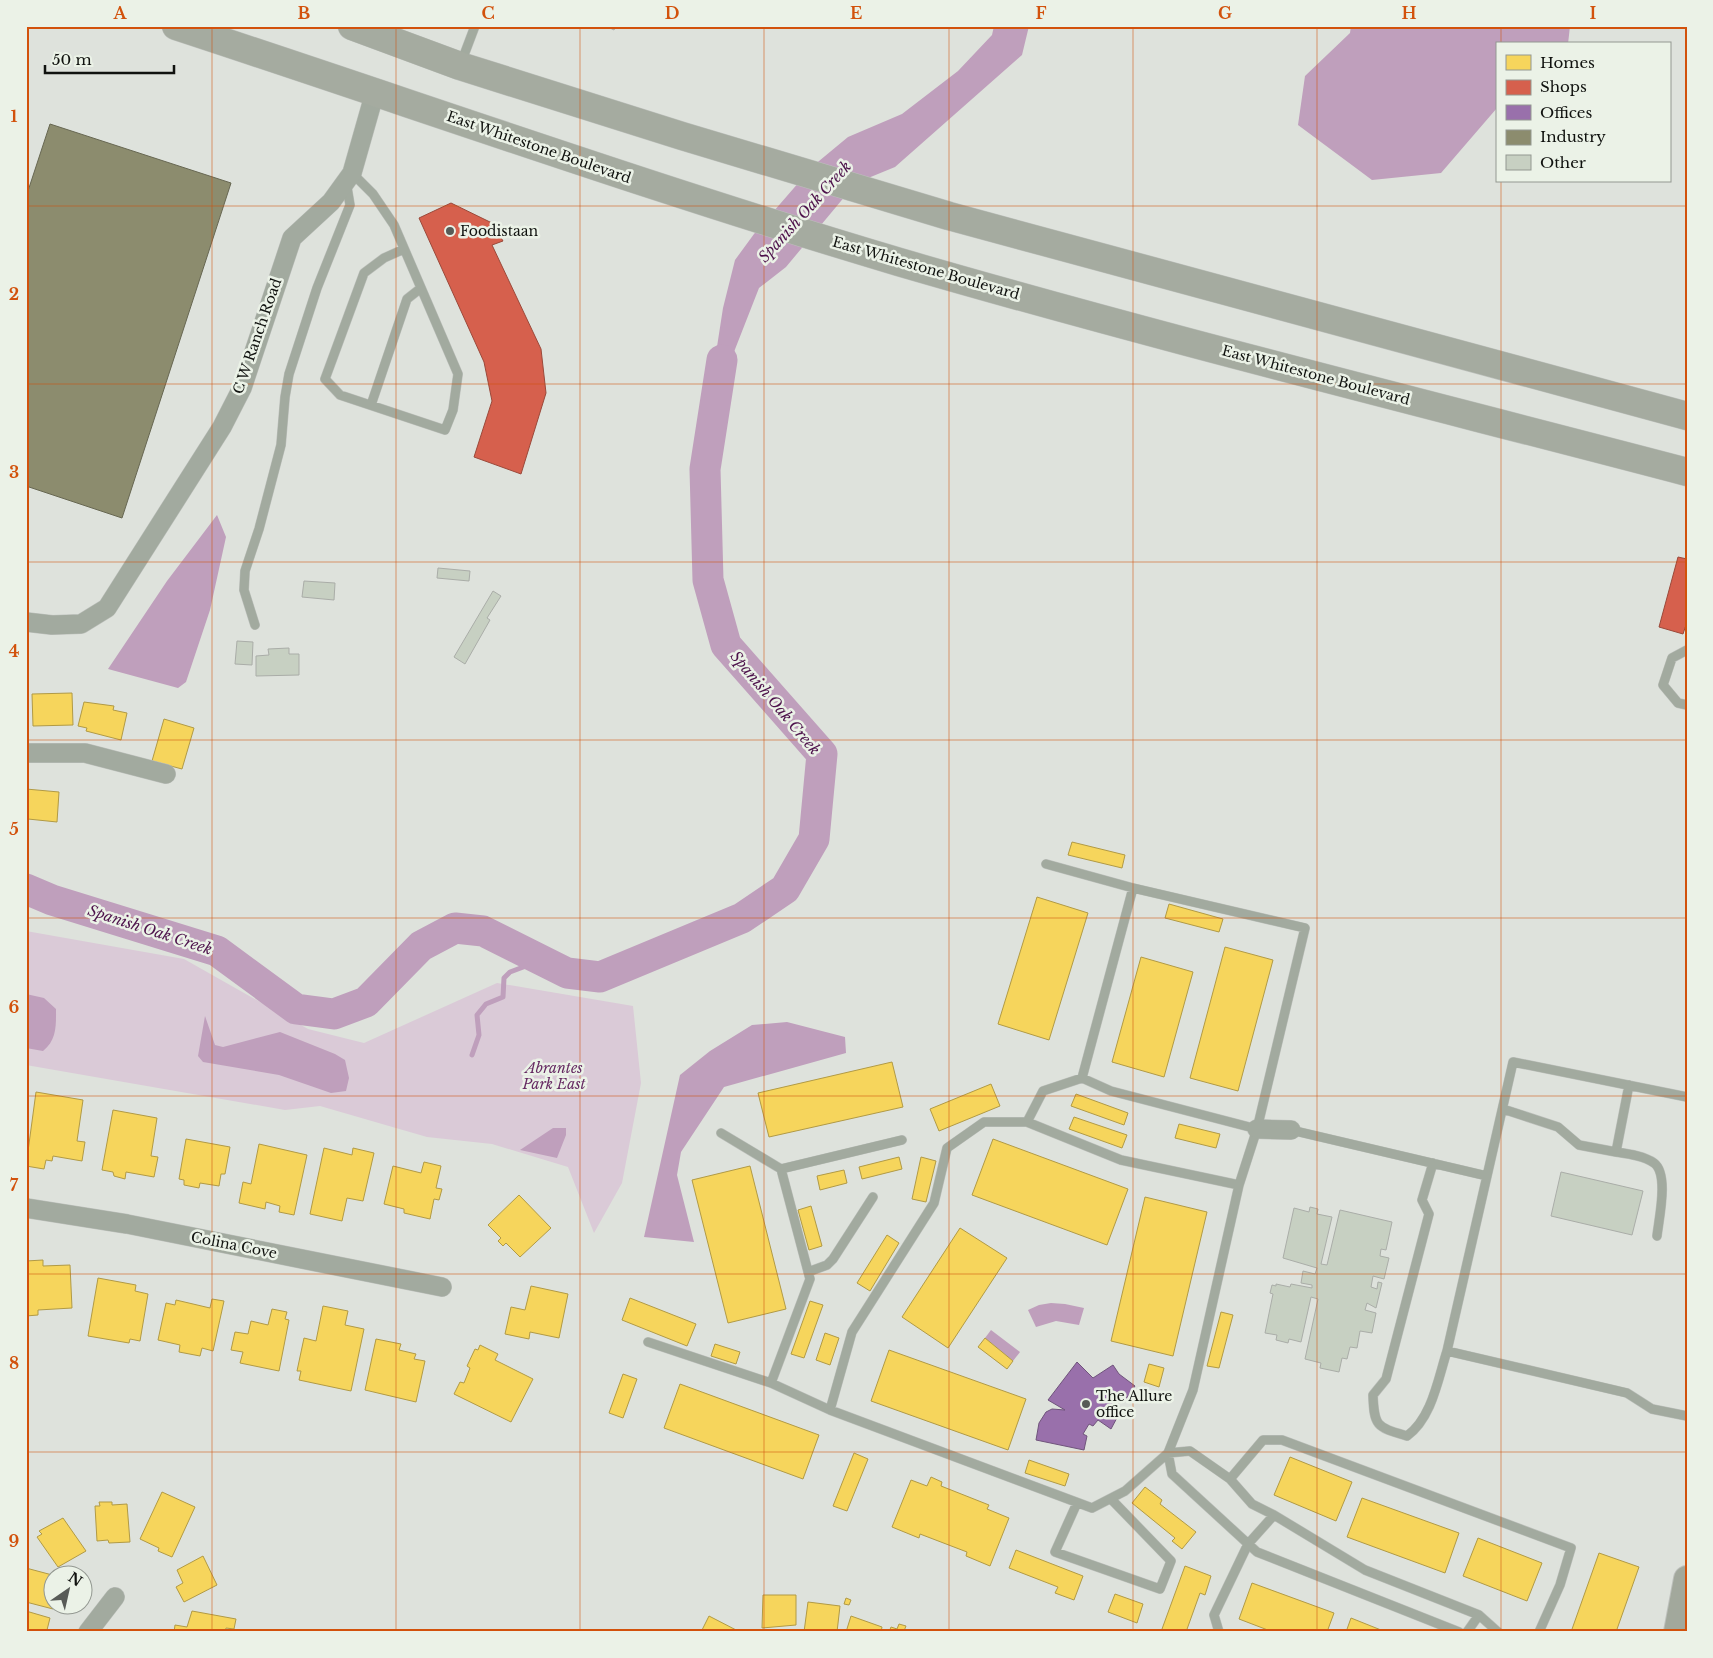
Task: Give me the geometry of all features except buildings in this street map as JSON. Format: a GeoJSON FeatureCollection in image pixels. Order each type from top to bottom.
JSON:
{"type":"FeatureCollection","features":[{"type":"Feature","properties":{"kind":"main road","name":"East Whitestone Boulevard"},"geometry":{"type":"LineString","coordinates":[[176,26],[632,178],[897,261],[1132,327],[1687,472]]}},
{"type":"Feature","properties":{"kind":"main road"},"geometry":{"type":"LineString","coordinates":[[352,26],[460,66],[682,136],[949,216],[1687,416]]}},
{"type":"Feature","properties":{"kind":"street","name":"C W Ranch Road"},"geometry":{"type":"LineString","coordinates":[[26,622],[52,625],[80,624],[107,608],[222,427],[242,388],[292,238],[331,202],[349,177],[375,92]]}},
{"type":"Feature","properties":{"kind":"street"},"geometry":{"type":"LineString","coordinates":[[26,753],[85,753],[166,774]]}},
{"type":"Feature","properties":{"kind":"street"},"geometry":{"type":"LineString","coordinates":[[1257,1130],[1291,1130]]}},
{"type":"Feature","properties":{"kind":"street","name":"Colina Cove"},"geometry":{"type":"LineString","coordinates":[[26,1208],[126,1224],[442,1287]]}},
{"type":"Feature","properties":{"kind":"street"},"geometry":{"type":"LineString","coordinates":[[1677,1632],[1687,1579]]}},
{"type":"Feature","properties":{"kind":"street"},"geometry":{"type":"LineString","coordinates":[[88,1632],[115,1598]]}},
{"type":"Feature","properties":{"kind":"lane"},"geometry":{"type":"LineString","coordinates":[[460,66],[476,26]]}},
{"type":"Feature","properties":{"kind":"lane"},"geometry":{"type":"LineString","coordinates":[[349,177],[373,194],[394,225],[458,374],[453,410],[445,430],[340,395],[325,379],[364,273],[384,258],[404,249]]}},
{"type":"Feature","properties":{"kind":"lane"},"geometry":{"type":"LineString","coordinates":[[255,625],[244,590],[245,571],[260,529],[281,445],[284,397],[289,374],[317,288],[350,205],[349,177]]}},
{"type":"Feature","properties":{"kind":"lane"},"geometry":{"type":"LineString","coordinates":[[371,405],[407,299],[421,288]]}},
{"type":"Feature","properties":{"kind":"lane"},"geometry":{"type":"LineString","coordinates":[[1687,650],[1672,658],[1663,685],[1678,703],[1687,705]]}},
{"type":"Feature","properties":{"kind":"lane"},"geometry":{"type":"LineString","coordinates":[[648,1342],[771,1383],[830,1410],[1092,1508],[1125,1490],[1168,1452],[1196,1381],[1240,1185],[1257,1130],[1305,928],[1133,888],[1046,864]]}},
{"type":"Feature","properties":{"kind":"lane"},"geometry":{"type":"LineString","coordinates":[[1082,1078],[1133,888]]}},
{"type":"Feature","properties":{"kind":"lane"},"geometry":{"type":"LineString","coordinates":[[1433,1163],[1422,1200],[1429,1214],[1427,1224],[1386,1378],[1373,1395],[1374,1416],[1382,1429],[1407,1436],[1419,1428],[1426,1414],[1448,1351],[1513,1062],[1687,1097]]}},
{"type":"Feature","properties":{"kind":"lane"},"geometry":{"type":"LineString","coordinates":[[1026,1122],[1043,1091],[1082,1078],[1111,1092],[1257,1130]]}},
{"type":"Feature","properties":{"kind":"lane"},"geometry":{"type":"LineString","coordinates":[[1616,1152],[1629,1086]]}},
{"type":"Feature","properties":{"kind":"lane"},"geometry":{"type":"LineString","coordinates":[[1503,1109],[1558,1127],[1579,1145],[1643,1158],[1656,1164],[1663,1175],[1657,1236]]}},
{"type":"Feature","properties":{"kind":"lane"},"geometry":{"type":"LineString","coordinates":[[830,1410],[852,1332],[934,1203],[947,1148],[984,1122],[1026,1122],[1121,1160],[1240,1185]]}},
{"type":"Feature","properties":{"kind":"lane"},"geometry":{"type":"LineString","coordinates":[[1291,1130],[1487,1176]]}},
{"type":"Feature","properties":{"kind":"lane"},"geometry":{"type":"LineString","coordinates":[[721,1133],[781,1169],[810,1279],[771,1383]]}},
{"type":"Feature","properties":{"kind":"lane"},"geometry":{"type":"LineString","coordinates":[[781,1169],[902,1140]]}},
{"type":"Feature","properties":{"kind":"lane"},"geometry":{"type":"LineString","coordinates":[[808,1272],[827,1265],[833,1260],[873,1196]]}},
{"type":"Feature","properties":{"kind":"lane"},"geometry":{"type":"LineString","coordinates":[[1448,1351],[1628,1393],[1652,1409],[1687,1416]]}},
{"type":"Feature","properties":{"kind":"lane"},"geometry":{"type":"LineString","coordinates":[[1230,1479],[1263,1440],[1282,1440],[1571,1548],[1560,1586],[1539,1632]]}},
{"type":"Feature","properties":{"kind":"lane"},"geometry":{"type":"LineString","coordinates":[[1168,1452],[1190,1451],[1230,1479],[1252,1504],[1274,1515],[1365,1570],[1479,1615],[1498,1632]]}},
{"type":"Feature","properties":{"kind":"lane"},"geometry":{"type":"LineString","coordinates":[[1168,1452],[1172,1474],[1257,1552],[1459,1632]]}},
{"type":"Feature","properties":{"kind":"lane"},"geometry":{"type":"LineString","coordinates":[[1077,1503],[1055,1552],[1160,1589],[1170,1561],[1110,1499]]}},
{"type":"Feature","properties":{"kind":"lane"},"geometry":{"type":"LineString","coordinates":[[1219,1632],[1214,1615],[1248,1544],[1274,1515]]}},
{"type":"Feature","properties":{"kind":"lane"},"geometry":{"type":"LineString","coordinates":[[1467,1632],[1479,1615]]}},
{"type":"Feature","properties":{"kind":"green space","name":"Abrantes Park East"},"geometry":{"type":"Polygon","coordinates":[[[26,931],[184,959],[308,1029],[364,1043],[497,983],[633,1006],[641,1083],[622,1183],[594,1233],[568,1167],[492,1144],[427,1137],[320,1106],[285,1110],[26,1065],[26,931]]]}},
{"type":"Feature","properties":{"kind":"water"},"geometry":{"type":"Polygon","coordinates":[[[994,26],[1029,26],[1022,55],[895,167],[856,183],[786,267],[759,288],[714,403],[712,379],[723,308],[735,260],[754,234],[813,166],[848,137],[902,114],[958,71],[992,35],[994,26]]]}},
{"type":"Feature","properties":{"kind":"water"},"geometry":{"type":"Polygon","coordinates":[[[1351,26],[1570,26],[1568,42],[1496,42],[1496,109],[1441,173],[1372,180],[1298,125],[1305,76],[1350,33],[1351,26]]]}},
{"type":"Feature","properties":{"kind":"water"},"geometry":{"type":"Polygon","coordinates":[[[217,515],[226,537],[210,610],[186,682],[178,688],[108,669],[167,581],[217,515]]]}},
{"type":"Feature","properties":{"kind":"water"},"geometry":{"type":"Polygon","coordinates":[[[26,994],[44,998],[56,1009],[56,1026],[53,1037],[48,1047],[43,1051],[26,1048],[26,994]]]}},
{"type":"Feature","properties":{"kind":"water"},"geometry":{"type":"Polygon","coordinates":[[[205,1016],[215,1045],[223,1047],[280,1032],[335,1054],[345,1060],[349,1078],[346,1091],[331,1093],[279,1075],[203,1062],[198,1056],[205,1016]]]}},
{"type":"Feature","properties":{"kind":"water"},"geometry":{"type":"Polygon","coordinates":[[[787,1022],[845,1037],[846,1053],[724,1087],[681,1152],[677,1175],[694,1242],[644,1237],[680,1075],[710,1051],[752,1025],[787,1022]]]}},
{"type":"Feature","properties":{"kind":"water"},"geometry":{"type":"Polygon","coordinates":[[[553,1128],[566,1128],[566,1135],[557,1158],[520,1150],[553,1128]]]}},
{"type":"Feature","properties":{"kind":"water"},"geometry":{"type":"Polygon","coordinates":[[[1051,1303],[1084,1308],[1079,1325],[1056,1321],[1036,1327],[1028,1310],[1039,1305],[1051,1303]]]}},
{"type":"Feature","properties":{"kind":"water"},"geometry":{"type":"Polygon","coordinates":[[[991,1330],[1020,1352],[1013,1361],[985,1338],[991,1330]]]}},
{"type":"Feature","properties":{"kind":"waterway","name":"Spanish Oak Creek"},"geometry":{"type":"LineString","coordinates":[[26,889],[52,900],[217,951],[296,1009],[334,1014],[366,1002],[421,946],[455,928],[483,931],[567,973],[600,977],[742,918],[785,889],[814,839],[822,754],[726,645],[708,580],[705,469],[722,360]]}},
{"type":"Feature","properties":{"kind":"waterway"},"geometry":{"type":"LineString","coordinates":[[472,1055],[479,1035],[477,1015],[486,1004],[503,997],[504,978],[510,972],[542,960]]}},
{"type":"Feature","properties":{"kind":"place","name":"Foodistaan"},"geometry":{"type":"Point","coordinates":[450,231]}},
{"type":"Feature","properties":{"kind":"place","name":"The Allure office"},"geometry":{"type":"Point","coordinates":[1086,1404]}}]}
